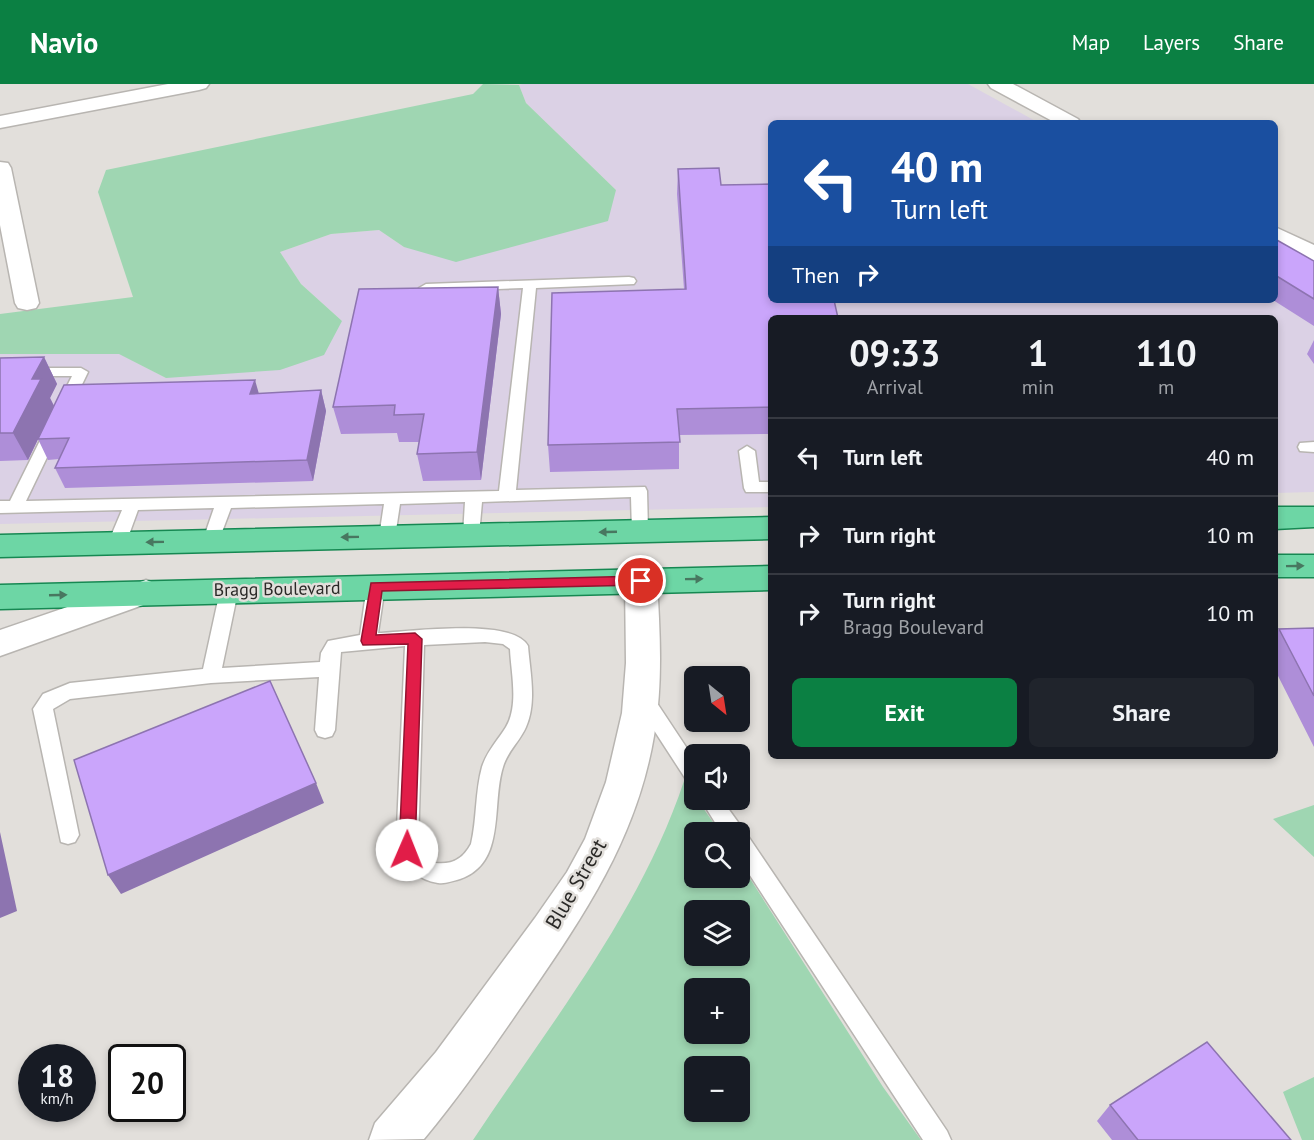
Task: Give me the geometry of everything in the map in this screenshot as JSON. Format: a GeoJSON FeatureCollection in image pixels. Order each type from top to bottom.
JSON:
{"type":"FeatureCollection","features":[{"type":"Feature","properties":{"kind":"main road"},"geometry":{"type":"LineString","coordinates":[[1278,518],[1314,517]]}},
{"type":"Feature","properties":{"kind":"main road"},"geometry":{"type":"LineString","coordinates":[[0,546],[768,528]]}},
{"type":"Feature","properties":{"kind":"main road"},"geometry":{"type":"LineString","coordinates":[[1278,566],[1314,566]]}},
{"type":"Feature","properties":{"kind":"main road","name":"Bragg Boulevard"},"geometry":{"type":"LineString","coordinates":[[0,597],[768,578]]}},
{"type":"Feature","properties":{"kind":"street"},"geometry":{"type":"LineString","coordinates":[[0,122],[199,84]]}},
{"type":"Feature","properties":{"kind":"street"},"geometry":{"type":"LineString","coordinates":[[998,84],[1065,120]]}},
{"type":"Feature","properties":{"kind":"street"},"geometry":{"type":"LineString","coordinates":[[0,168],[27,303]]}},
{"type":"Feature","properties":{"kind":"street"},"geometry":{"type":"LineString","coordinates":[[1278,236],[1314,255]]}},
{"type":"Feature","properties":{"kind":"street","name":"Blue Street"},"geometry":{"type":"LineString","coordinates":[[392,1140],[448,1074],[567,906],[591,866],[610,825],[634,742],[641,696],[641,581]]}},
{"type":"Feature","properties":{"kind":"street"},"geometry":{"type":"LineString","coordinates":[[0,643],[147,592]]}},
{"type":"Feature","properties":{"kind":"lane"},"geometry":{"type":"LineString","coordinates":[[426,288],[629,281]]}},
{"type":"Feature","properties":{"kind":"lane"},"geometry":{"type":"LineString","coordinates":[[507,496],[530,284]]}},
{"type":"Feature","properties":{"kind":"lane"},"geometry":{"type":"LineString","coordinates":[[0,372],[81,372],[8,507],[474,497],[639,490],[640,531]]}},
{"type":"Feature","properties":{"kind":"lane"},"geometry":{"type":"LineString","coordinates":[[747,452],[752,488],[768,487]]}},
{"type":"Feature","properties":{"kind":"lane"},"geometry":{"type":"LineString","coordinates":[[471,535],[474,497]]}},
{"type":"Feature","properties":{"kind":"lane"},"geometry":{"type":"LineString","coordinates":[[387,537],[393,499]]}},
{"type":"Feature","properties":{"kind":"lane"},"geometry":{"type":"LineString","coordinates":[[211,540],[224,503]]}},
{"type":"Feature","properties":{"kind":"lane"},"geometry":{"type":"LineString","coordinates":[[117,543],[132,505]]}},
{"type":"Feature","properties":{"kind":"lane"},"geometry":{"type":"LineString","coordinates":[[368,641],[376,586]]}},
{"type":"Feature","properties":{"kind":"lane"},"geometry":{"type":"LineString","coordinates":[[211,676],[229,591]]}},
{"type":"Feature","properties":{"kind":"lane"},"geometry":{"type":"LineString","coordinates":[[325,730],[328,669],[330,653],[335,646],[368,641],[485,635],[507,638],[519,646],[520,719],[493,766],[488,790],[484,843],[473,862],[461,870],[430,873],[418,865],[407,850],[415,639]]}},
{"type":"Feature","properties":{"kind":"lane"},"geometry":{"type":"LineString","coordinates":[[68,836],[43,709],[45,702],[70,691],[211,676],[328,669]]}},
{"type":"Feature","properties":{"kind":"lane"},"geometry":{"type":"LineString","coordinates":[[641,696],[684,760]]}},
{"type":"Feature","properties":{"kind":"lane"},"geometry":{"type":"LineString","coordinates":[[750,858],[938,1140]]}},
{"type":"Feature","properties":{"kind":"shaded area"},"geometry":{"type":"Polygon","coordinates":[[[968,84],[1034,120],[768,120],[768,303],[1278,303],[1278,298],[1314,275],[1314,492],[1278,493],[1278,315],[768,315],[768,507],[0,524],[0,354],[120,354],[166,378],[342,321],[301,284],[280,252],[331,234],[379,230],[404,247],[616,190],[526,103],[519,85],[968,84]]]}},
{"type":"Feature","properties":{"kind":"green space"},"geometry":{"type":"Polygon","coordinates":[[[483,84],[519,85],[526,103],[616,190],[608,221],[456,262],[404,247],[379,230],[331,234],[280,252],[301,284],[342,321],[324,355],[280,370],[166,378],[119,354],[0,354],[0,314],[133,297],[98,192],[106,170],[473,94],[483,84]]]}},
{"type":"Feature","properties":{"kind":"green space"},"geometry":{"type":"Polygon","coordinates":[[[684,781],[684,810],[704,810],[713,822],[684,822],[684,888],[750,888],[750,879],[883,1087],[921,1140],[473,1140],[562,1011],[618,922],[643,877],[684,781]]]}},
{"type":"Feature","properties":{"kind":"green space"},"geometry":{"type":"Polygon","coordinates":[[[1314,805],[1314,857],[1273,819],[1314,805]]]}},
{"type":"Feature","properties":{"kind":"green space"},"geometry":{"type":"Polygon","coordinates":[[[1314,1077],[1314,1140],[1302,1140],[1283,1092],[1314,1077]]]}},
{"type":"Feature","properties":{"kind":"building"},"geometry":{"type":"Polygon","coordinates":[[[719,168],[721,185],[768,184],[768,303],[835,303],[837,315],[768,315],[768,407],[677,409],[680,442],[548,445],[552,293],[686,289],[678,169],[719,168]]]}},
{"type":"Feature","properties":{"kind":"building"},"geometry":{"type":"Polygon","coordinates":[[[1278,241],[1314,261],[1314,299],[1278,277],[1278,241]]]}},
{"type":"Feature","properties":{"kind":"building"},"geometry":{"type":"Polygon","coordinates":[[[498,287],[477,452],[417,454],[424,414],[394,415],[395,405],[333,407],[359,289],[498,287]]]}},
{"type":"Feature","properties":{"kind":"building"},"geometry":{"type":"Polygon","coordinates":[[[44,357],[32,379],[41,379],[13,433],[0,433],[0,358],[44,357]]]}},
{"type":"Feature","properties":{"kind":"building"},"geometry":{"type":"Polygon","coordinates":[[[255,380],[250,394],[321,390],[307,460],[55,468],[69,438],[38,439],[64,385],[255,380]]]}},
{"type":"Feature","properties":{"kind":"building"},"geometry":{"type":"Polygon","coordinates":[[[1314,628],[1314,696],[1279,629],[1314,628]]]}},
{"type":"Feature","properties":{"kind":"building"},"geometry":{"type":"Polygon","coordinates":[[[270,681],[316,783],[108,875],[74,760],[270,681]]]}},
{"type":"Feature","properties":{"kind":"building"},"geometry":{"type":"Polygon","coordinates":[[[1207,1042],[1291,1140],[1138,1140],[1110,1105],[1207,1042]]]}},
{"type":"Feature","properties":{"kind":"route"},"geometry":{"type":"LineString","coordinates":[[407,850],[415,639],[368,641],[376,586],[641,581]]}}]}
